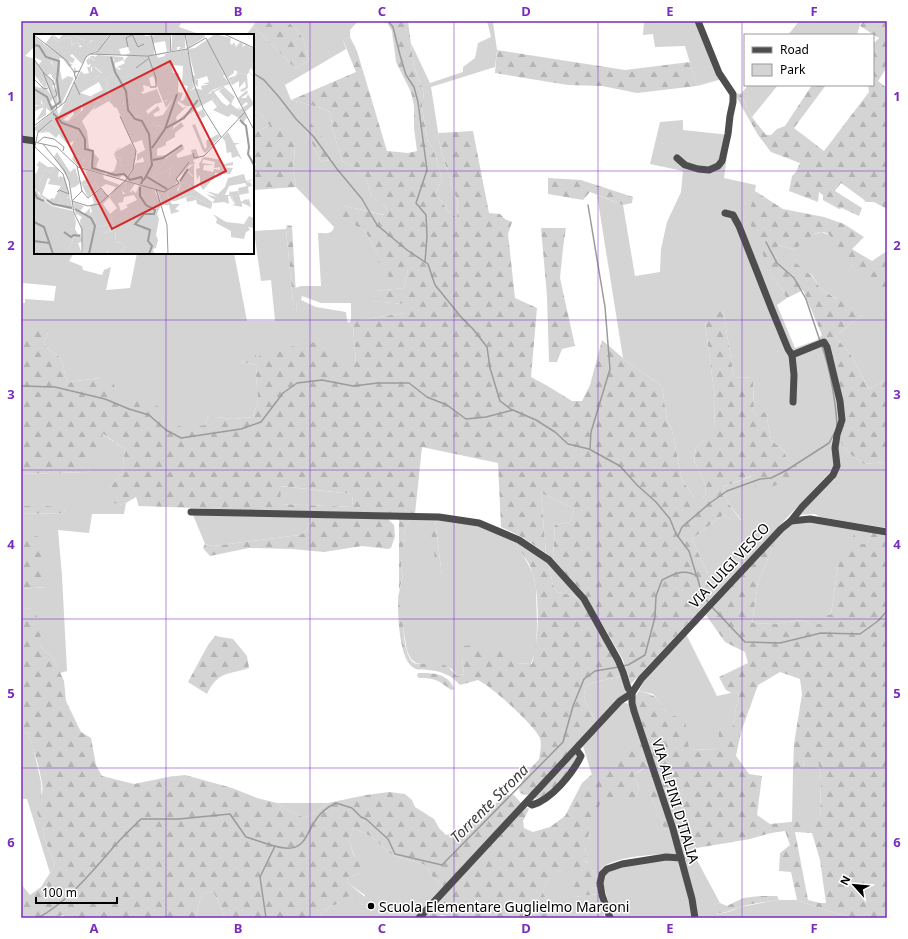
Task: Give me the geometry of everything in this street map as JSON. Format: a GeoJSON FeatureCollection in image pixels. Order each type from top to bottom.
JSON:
{"type":"FeatureCollection","features":[{"type":"Feature","properties":{"kind":"street"},"geometry":{"type":"LineString","coordinates":[[677,158],[685,165],[698,169],[709,170],[718,166],[722,161],[733,102],[733,94],[719,73],[698,21]]}},
{"type":"Feature","properties":{"kind":"street"},"geometry":{"type":"LineString","coordinates":[[21,139],[34,141]]}},
{"type":"Feature","properties":{"kind":"street"},"geometry":{"type":"LineString","coordinates":[[725,213],[733,215],[740,226],[772,310],[788,349],[792,355],[794,376],[792,402]]}},
{"type":"Feature","properties":{"kind":"street","name":"VIA LUIGI VESCO"},"geometry":{"type":"LineString","coordinates":[[419,918],[620,701],[632,693],[641,679],[833,475],[838,466],[835,448],[837,435],[842,420],[840,401],[828,347],[821,343],[792,355]]}},
{"type":"Feature","properties":{"kind":"street","name":"VIA ALPINI D'ITALIA"},"geometry":{"type":"LineString","coordinates":[[191,512],[439,517],[479,523],[519,540],[549,560],[584,599],[618,660],[628,688],[632,693],[634,711],[673,829],[692,899],[695,918]]}},
{"type":"Feature","properties":{"kind":"street"},"geometry":{"type":"LineString","coordinates":[[791,521],[810,519],[887,532]]}},
{"type":"Feature","properties":{"kind":"street"},"geometry":{"type":"LineString","coordinates":[[527,802],[532,805],[540,803],[556,790],[576,767],[581,756],[576,749]]}},
{"type":"Feature","properties":{"kind":"street"},"geometry":{"type":"LineString","coordinates":[[610,918],[602,895],[600,883],[602,874],[607,869],[635,862],[666,857],[681,858]]}},
{"type":"Feature","properties":{"kind":"green space"},"geometry":{"type":"Polygon","coordinates":[[[21,21],[182,21],[179,27],[199,34],[34,34],[34,47],[25,56],[34,59],[34,138],[21,136],[21,21]]]}},
{"type":"Feature","properties":{"kind":"green space"},"geometry":{"type":"Polygon","coordinates":[[[256,21],[288,21],[303,38],[309,61],[295,68],[253,26],[256,21]]]}},
{"type":"Feature","properties":{"kind":"green space"},"geometry":{"type":"Polygon","coordinates":[[[288,21],[358,21],[350,30],[350,37],[343,40],[346,49],[285,85],[291,100],[318,107],[330,112],[333,130],[342,161],[364,172],[371,195],[387,209],[385,215],[345,206],[339,215],[365,231],[377,252],[386,261],[408,270],[404,288],[375,291],[372,301],[404,304],[404,313],[351,320],[351,303],[321,303],[302,296],[301,300],[316,307],[346,312],[347,321],[353,327],[356,364],[337,365],[256,358],[256,353],[241,362],[257,365],[256,376],[258,400],[253,417],[233,419],[208,416],[205,425],[190,429],[182,428],[114,403],[100,378],[67,382],[61,358],[48,349],[44,342],[48,333],[21,333],[21,303],[25,303],[25,299],[54,301],[56,286],[23,283],[21,290],[21,141],[34,143],[34,254],[73,254],[69,261],[82,266],[83,270],[102,275],[104,270],[111,267],[106,290],[130,288],[137,254],[234,254],[247,321],[275,321],[271,280],[261,281],[254,231],[286,229],[294,312],[297,312],[295,288],[301,286],[321,286],[318,233],[330,232],[334,227],[296,187],[293,171],[295,147],[275,121],[258,111],[270,126],[254,133],[254,34],[247,34],[253,26],[295,68],[309,61],[303,38],[288,21]],[[304,127],[321,162],[333,159],[304,127]]]}},
{"type":"Feature","properties":{"kind":"green space"},"geometry":{"type":"Polygon","coordinates":[[[386,21],[408,21],[414,67],[424,92],[422,108],[427,138],[435,154],[442,180],[435,193],[449,212],[457,218],[458,204],[441,151],[438,133],[473,131],[489,213],[500,214],[505,219],[512,222],[508,234],[515,298],[537,308],[531,377],[572,401],[582,401],[590,385],[602,340],[630,364],[662,386],[667,420],[672,430],[682,480],[694,497],[705,496],[706,486],[694,460],[696,447],[714,431],[715,398],[705,322],[708,308],[723,310],[734,377],[753,378],[754,415],[766,412],[771,440],[784,451],[787,459],[803,471],[787,481],[763,489],[757,489],[751,476],[723,487],[727,501],[741,521],[731,519],[723,515],[692,539],[716,593],[631,684],[623,660],[588,599],[553,559],[555,525],[570,522],[574,509],[541,493],[546,553],[522,537],[501,527],[498,463],[422,447],[415,514],[139,506],[136,497],[119,505],[112,502],[109,488],[122,473],[125,449],[103,434],[88,472],[21,474],[21,333],[44,329],[48,333],[44,342],[48,349],[61,358],[67,382],[101,378],[114,384],[116,397],[114,403],[139,399],[158,406],[165,421],[180,426],[193,427],[205,425],[208,416],[233,419],[253,417],[258,400],[256,376],[257,365],[241,362],[256,352],[256,358],[269,351],[330,339],[337,364],[356,364],[353,327],[349,323],[351,320],[404,313],[404,304],[371,301],[374,291],[404,288],[408,270],[389,280],[386,261],[375,263],[377,252],[365,231],[338,215],[345,206],[384,215],[387,209],[371,195],[364,172],[342,161],[333,130],[330,112],[318,107],[291,100],[356,72],[343,40],[350,37],[357,51],[387,151],[408,153],[417,151],[414,128],[414,106],[411,92],[396,62],[392,31],[386,21]],[[281,486],[280,504],[353,507],[352,494],[281,486]]]}},
{"type":"Feature","properties":{"kind":"green space"},"geometry":{"type":"Polygon","coordinates":[[[487,21],[493,22],[497,50],[495,67],[431,87],[441,151],[458,204],[457,219],[449,212],[435,193],[442,180],[435,154],[427,138],[422,108],[424,92],[414,67],[411,43],[430,83],[463,72],[463,67],[475,58],[478,43],[491,37],[487,21]]]}},
{"type":"Feature","properties":{"kind":"green space"},"geometry":{"type":"Polygon","coordinates":[[[644,21],[694,21],[702,32],[722,79],[697,86],[685,46],[655,47],[653,34],[643,35],[644,21]]]}},
{"type":"Feature","properties":{"kind":"green space"},"geometry":{"type":"Polygon","coordinates":[[[799,21],[861,21],[857,34],[789,34],[799,21]]]}},
{"type":"Feature","properties":{"kind":"green space"},"geometry":{"type":"Polygon","coordinates":[[[863,21],[887,21],[887,67],[878,81],[887,88],[887,209],[874,202],[866,202],[841,183],[835,191],[862,208],[859,216],[842,208],[839,209],[823,200],[823,195],[819,192],[818,202],[789,191],[792,176],[796,172],[800,163],[771,152],[758,135],[734,93],[741,94],[752,117],[766,135],[771,135],[777,129],[785,126],[811,86],[825,86],[794,128],[824,151],[869,92],[868,86],[874,86],[874,43],[879,38],[860,26],[863,21]]]}},
{"type":"Feature","properties":{"kind":"green space"},"geometry":{"type":"Polygon","coordinates":[[[497,50],[625,70],[690,62],[697,86],[637,93],[602,86],[568,85],[495,73],[497,50]]]}},
{"type":"Feature","properties":{"kind":"green space"},"geometry":{"type":"Polygon","coordinates":[[[747,86],[777,86],[752,117],[741,94],[747,86]]]}},
{"type":"Feature","properties":{"kind":"green space"},"geometry":{"type":"Polygon","coordinates":[[[262,107],[275,121],[282,124],[295,147],[293,171],[296,187],[254,190],[254,166],[256,165],[254,160],[254,133],[270,126],[258,111],[262,107]]]}},
{"type":"Feature","properties":{"kind":"green space"},"geometry":{"type":"Polygon","coordinates":[[[683,120],[683,130],[730,135],[724,178],[756,185],[753,202],[772,277],[783,290],[787,298],[777,305],[795,348],[817,340],[824,344],[839,410],[839,422],[832,440],[835,466],[716,593],[692,539],[723,515],[731,519],[741,520],[727,501],[723,487],[752,476],[802,471],[787,459],[784,451],[771,440],[766,413],[754,415],[753,378],[734,377],[723,310],[705,322],[715,398],[714,432],[696,447],[694,460],[706,486],[705,496],[694,497],[682,480],[672,430],[667,420],[662,386],[623,358],[597,195],[623,205],[635,276],[660,272],[661,249],[667,222],[681,192],[683,171],[650,164],[660,122],[683,120]]]}},
{"type":"Feature","properties":{"kind":"green space"},"geometry":{"type":"Polygon","coordinates":[[[310,122],[322,137],[333,159],[321,162],[304,127],[310,122]]]}},
{"type":"Feature","properties":{"kind":"green space"},"geometry":{"type":"Polygon","coordinates":[[[548,178],[581,180],[633,197],[632,203],[623,205],[590,192],[583,200],[548,194],[548,178]]]}},
{"type":"Feature","properties":{"kind":"green space"},"geometry":{"type":"Polygon","coordinates":[[[755,191],[783,209],[824,217],[844,224],[864,237],[852,249],[872,261],[887,251],[887,290],[881,296],[852,266],[829,234],[823,232],[816,233],[795,250],[779,245],[776,253],[793,261],[812,276],[820,288],[835,298],[859,308],[862,315],[835,336],[851,355],[869,389],[887,379],[887,462],[864,464],[850,454],[838,439],[841,435],[844,418],[824,344],[817,340],[822,335],[803,290],[787,298],[783,290],[772,277],[748,218],[755,191]]]}},
{"type":"Feature","properties":{"kind":"green space"},"geometry":{"type":"Polygon","coordinates":[[[287,225],[292,226],[297,312],[294,312],[286,229],[287,225]]]}},
{"type":"Feature","properties":{"kind":"green space"},"geometry":{"type":"Polygon","coordinates":[[[541,228],[566,228],[560,278],[575,346],[562,349],[557,362],[549,362],[547,296],[541,228]]]}},
{"type":"Feature","properties":{"kind":"green space"},"geometry":{"type":"Polygon","coordinates":[[[821,232],[832,236],[852,266],[881,295],[887,290],[887,379],[869,389],[851,355],[835,336],[862,315],[820,288],[812,275],[775,253],[779,245],[795,250],[807,237],[821,232]]]}},
{"type":"Feature","properties":{"kind":"green space"},"geometry":{"type":"Polygon","coordinates":[[[102,434],[125,449],[122,473],[109,488],[119,505],[126,503],[124,514],[92,514],[89,533],[58,530],[67,671],[60,673],[54,659],[39,645],[31,608],[21,610],[21,589],[46,587],[26,534],[21,532],[21,514],[65,513],[64,509],[48,506],[21,506],[21,474],[88,472],[102,434]]]}},
{"type":"Feature","properties":{"kind":"green space"},"geometry":{"type":"Polygon","coordinates":[[[838,439],[850,454],[864,464],[887,462],[887,528],[820,517],[815,514],[798,515],[821,490],[834,480],[839,468],[838,439]]]}},
{"type":"Feature","properties":{"kind":"green space"},"geometry":{"type":"Polygon","coordinates":[[[280,486],[352,494],[353,507],[279,504],[280,486]]]}},
{"type":"Feature","properties":{"kind":"green space"},"geometry":{"type":"Polygon","coordinates":[[[541,493],[574,509],[570,522],[555,525],[553,559],[546,553],[541,493]]]}},
{"type":"Feature","properties":{"kind":"green space"},"geometry":{"type":"Polygon","coordinates":[[[21,506],[48,506],[64,508],[65,513],[21,514],[21,506]]]}},
{"type":"Feature","properties":{"kind":"green space"},"geometry":{"type":"Polygon","coordinates":[[[193,515],[312,517],[307,530],[300,535],[213,546],[205,544],[193,515]]]}},
{"type":"Feature","properties":{"kind":"green space"},"geometry":{"type":"Polygon","coordinates":[[[312,517],[388,519],[394,525],[395,536],[391,548],[388,549],[362,546],[324,552],[292,549],[249,548],[210,556],[203,548],[205,544],[213,546],[300,535],[307,530],[312,517]]]}},
{"type":"Feature","properties":{"kind":"green space"},"geometry":{"type":"Polygon","coordinates":[[[410,518],[429,519],[442,576],[435,519],[480,525],[512,541],[519,548],[533,573],[536,589],[536,650],[531,664],[514,663],[510,658],[462,658],[464,674],[457,676],[452,669],[434,662],[421,664],[416,663],[411,659],[407,651],[398,597],[403,576],[401,566],[405,528],[410,518]]]}},
{"type":"Feature","properties":{"kind":"green space"},"geometry":{"type":"Polygon","coordinates":[[[410,518],[405,528],[401,566],[403,576],[399,591],[399,519],[410,518]]]}},
{"type":"Feature","properties":{"kind":"green space"},"geometry":{"type":"Polygon","coordinates":[[[429,519],[435,519],[442,576],[438,578],[429,519]]]}},
{"type":"Feature","properties":{"kind":"green space"},"geometry":{"type":"Polygon","coordinates":[[[807,521],[872,532],[867,544],[852,545],[838,565],[831,615],[821,624],[810,624],[801,620],[774,624],[752,623],[758,583],[778,534],[794,523],[807,521]]]}},
{"type":"Feature","properties":{"kind":"green space"},"geometry":{"type":"Polygon","coordinates":[[[21,532],[43,538],[46,587],[21,589],[21,532]]]}},
{"type":"Feature","properties":{"kind":"green space"},"geometry":{"type":"Polygon","coordinates":[[[872,532],[887,534],[887,918],[858,918],[835,913],[797,900],[791,872],[779,871],[780,853],[790,845],[785,831],[750,839],[691,849],[683,854],[634,698],[639,691],[650,694],[659,701],[667,714],[685,719],[689,749],[718,750],[719,730],[732,728],[739,693],[732,693],[726,690],[719,677],[748,663],[745,652],[725,642],[706,615],[778,534],[758,583],[752,623],[774,624],[801,620],[810,624],[821,624],[825,615],[831,615],[838,565],[844,548],[852,545],[854,533],[861,533],[862,544],[867,544],[872,532]],[[780,672],[758,685],[741,732],[736,756],[749,774],[762,776],[757,815],[770,824],[820,819],[821,780],[818,760],[804,760],[803,768],[793,769],[794,744],[802,694],[800,679],[780,672]],[[795,832],[808,900],[826,903],[820,860],[812,833],[795,832]]]}},
{"type":"Feature","properties":{"kind":"green space"},"geometry":{"type":"Polygon","coordinates":[[[516,540],[548,562],[553,585],[557,592],[572,595],[583,602],[623,676],[595,682],[586,686],[584,695],[585,700],[593,718],[594,726],[531,794],[525,795],[520,793],[519,789],[524,776],[539,759],[541,748],[541,740],[536,732],[512,706],[478,680],[460,685],[446,674],[416,669],[410,665],[402,648],[398,614],[398,597],[406,649],[412,662],[418,664],[431,662],[438,663],[447,667],[457,676],[464,674],[462,658],[463,646],[472,645],[506,650],[514,663],[532,664],[538,619],[537,595],[530,565],[512,541],[516,540]]]}},
{"type":"Feature","properties":{"kind":"green space"},"geometry":{"type":"Polygon","coordinates":[[[548,562],[583,602],[572,595],[557,592],[553,585],[548,562]]]}},
{"type":"Feature","properties":{"kind":"green space"},"geometry":{"type":"Polygon","coordinates":[[[31,608],[39,620],[41,635],[39,645],[54,659],[64,681],[66,701],[81,732],[91,738],[96,765],[102,776],[134,784],[185,775],[232,788],[257,798],[277,803],[287,810],[305,818],[328,803],[389,792],[405,794],[412,800],[415,807],[434,819],[439,828],[446,835],[460,832],[506,795],[514,795],[521,803],[444,887],[432,876],[425,865],[392,855],[372,837],[354,828],[349,840],[354,856],[365,864],[360,873],[347,878],[349,884],[369,900],[362,905],[348,896],[338,904],[331,906],[321,914],[320,918],[226,918],[213,891],[202,894],[196,914],[197,918],[64,918],[63,915],[55,918],[21,918],[21,884],[30,895],[41,887],[55,865],[45,840],[43,828],[34,804],[42,793],[42,781],[38,763],[28,733],[21,731],[21,610],[31,608]]]}},
{"type":"Feature","properties":{"kind":"green space"},"geometry":{"type":"Polygon","coordinates":[[[686,634],[717,696],[735,692],[739,693],[732,728],[718,750],[689,749],[653,694],[639,691],[643,682],[686,634]]]}},
{"type":"Feature","properties":{"kind":"green space"},"geometry":{"type":"Polygon","coordinates":[[[215,636],[233,639],[247,656],[249,668],[224,675],[215,681],[207,694],[188,682],[208,645],[215,636]]]}},
{"type":"Feature","properties":{"kind":"green space"},"geometry":{"type":"Polygon","coordinates":[[[418,673],[429,673],[444,677],[454,689],[451,690],[433,679],[419,678],[417,676],[418,673]]]}},
{"type":"Feature","properties":{"kind":"green space"},"geometry":{"type":"Polygon","coordinates":[[[623,676],[626,692],[594,726],[593,718],[584,695],[586,686],[595,682],[623,676]]]}},
{"type":"Feature","properties":{"kind":"green space"},"geometry":{"type":"Polygon","coordinates":[[[623,703],[630,705],[642,740],[592,775],[583,746],[623,703]]]}},
{"type":"Feature","properties":{"kind":"green space"},"geometry":{"type":"Polygon","coordinates":[[[21,731],[28,733],[33,747],[41,782],[45,840],[55,865],[50,873],[27,799],[21,799],[21,731]]]}},
{"type":"Feature","properties":{"kind":"green space"},"geometry":{"type":"Polygon","coordinates":[[[642,740],[673,839],[669,840],[651,797],[644,768],[634,775],[639,789],[636,798],[606,799],[600,804],[590,828],[585,850],[586,862],[597,876],[598,894],[574,897],[574,873],[560,871],[548,877],[543,893],[556,918],[451,918],[442,915],[434,918],[424,918],[525,806],[529,809],[523,821],[524,828],[533,832],[550,827],[565,816],[582,783],[598,769],[642,740]]]}},
{"type":"Feature","properties":{"kind":"green space"},"geometry":{"type":"Polygon","coordinates":[[[575,752],[577,759],[564,777],[549,792],[536,799],[534,797],[575,752]]]}},
{"type":"Feature","properties":{"kind":"green space"},"geometry":{"type":"Polygon","coordinates":[[[818,759],[821,780],[820,819],[792,823],[793,769],[803,768],[804,760],[818,759]]]}},
{"type":"Feature","properties":{"kind":"green space"},"geometry":{"type":"Polygon","coordinates":[[[645,768],[651,797],[669,839],[673,839],[677,855],[660,854],[626,858],[607,864],[602,868],[597,876],[587,863],[585,855],[589,828],[596,810],[604,800],[607,799],[636,797],[639,789],[634,775],[645,768]]]}},
{"type":"Feature","properties":{"kind":"green space"},"geometry":{"type":"Polygon","coordinates":[[[277,803],[328,803],[305,818],[287,810],[277,803]]]}},
{"type":"Feature","properties":{"kind":"green space"},"geometry":{"type":"Polygon","coordinates":[[[354,828],[372,837],[392,855],[425,865],[432,876],[444,887],[415,918],[320,918],[321,914],[331,906],[338,904],[348,895],[362,905],[365,895],[349,884],[347,878],[360,873],[349,840],[354,828]]]}},
{"type":"Feature","properties":{"kind":"green space"},"geometry":{"type":"Polygon","coordinates":[[[691,849],[720,903],[713,905],[718,914],[761,903],[779,900],[797,900],[835,913],[858,918],[698,918],[683,854],[691,849]]]}},
{"type":"Feature","properties":{"kind":"green space"},"geometry":{"type":"Polygon","coordinates":[[[670,860],[679,861],[694,918],[613,918],[603,883],[604,875],[610,871],[626,866],[645,862],[670,860]]]}},
{"type":"Feature","properties":{"kind":"green space"},"geometry":{"type":"Polygon","coordinates":[[[560,871],[574,872],[574,897],[598,894],[605,918],[556,918],[543,893],[548,876],[560,871]]]}},
{"type":"Feature","properties":{"kind":"green space"},"geometry":{"type":"Polygon","coordinates":[[[213,891],[226,918],[197,918],[196,914],[202,894],[213,891]]]}},
{"type":"Feature","properties":{"kind":"green space"},"geometry":{"type":"Polygon","coordinates":[[[777,896],[779,900],[750,904],[724,913],[713,914],[713,905],[720,903],[727,906],[743,898],[777,896]]]}},
{"type":"Feature","properties":{"kind":"waterway"},"geometry":{"type":"LineString","coordinates":[[388,21],[393,27],[406,75],[414,87],[418,102],[427,170],[416,203],[426,215],[427,236],[425,262]]}},
{"type":"Feature","properties":{"kind":"waterway"},"geometry":{"type":"LineString","coordinates":[[254,74],[264,80],[296,119],[314,137],[337,169],[362,199],[377,225],[407,250],[428,264],[435,285],[487,347],[490,368],[500,401],[512,410]]}},
{"type":"Feature","properties":{"kind":"waterway"},"geometry":{"type":"LineString","coordinates":[[588,205],[605,307],[610,369],[591,432],[590,449]]}},
{"type":"Feature","properties":{"kind":"waterway"},"geometry":{"type":"LineString","coordinates":[[766,242],[777,263],[794,278],[806,299],[820,341]]}},
{"type":"Feature","properties":{"kind":"waterway"},"geometry":{"type":"LineString","coordinates":[[822,346],[828,365],[832,386],[837,427]]}},
{"type":"Feature","properties":{"kind":"waterway"},"geometry":{"type":"LineString","coordinates":[[21,386],[55,387],[105,399],[149,415],[166,430],[181,438],[241,429],[261,422],[283,393],[297,383],[322,380],[353,386],[378,383],[409,383],[427,397],[447,405],[466,419],[486,417],[513,410],[536,420],[555,432],[568,444],[589,449],[620,466],[637,485],[656,502],[670,519],[676,534],[689,551],[696,574]]}},
{"type":"Feature","properties":{"kind":"waterway"},"geometry":{"type":"LineString","coordinates":[[678,536],[682,527],[710,503],[727,491],[760,479],[771,478],[787,470],[829,443],[835,432]]}},
{"type":"Feature","properties":{"kind":"waterway","name":"Torrente Strona"},"geometry":{"type":"LineString","coordinates":[[622,666],[628,665],[645,655],[655,617],[656,596],[662,580],[683,572],[688,572],[697,576],[702,595],[708,602]]}},
{"type":"Feature","properties":{"kind":"waterway","name":"Torrente Strona"},"geometry":{"type":"LineString","coordinates":[[712,607],[745,642],[780,643],[821,633],[860,634],[878,621],[887,611]]}},
{"type":"Feature","properties":{"kind":"waterway","name":"Torrente Strona"},"geometry":{"type":"LineString","coordinates":[[38,918],[49,912],[68,896],[141,819],[179,819],[230,814],[246,837],[275,846],[292,848],[301,844],[319,815],[336,803],[352,808],[361,817],[366,819],[388,839],[395,854],[442,865],[563,742],[573,706],[584,679],[595,671],[619,667]]}},
{"type":"Feature","properties":{"kind":"waterway"},"geometry":{"type":"LineString","coordinates":[[266,918],[260,877],[275,846]]}},
{"type":"Feature","properties":{"kind":"place","name":"Scuola Elementare Guglielmo Marconi"},"geometry":{"type":"Point","coordinates":[371,906]}}]}
